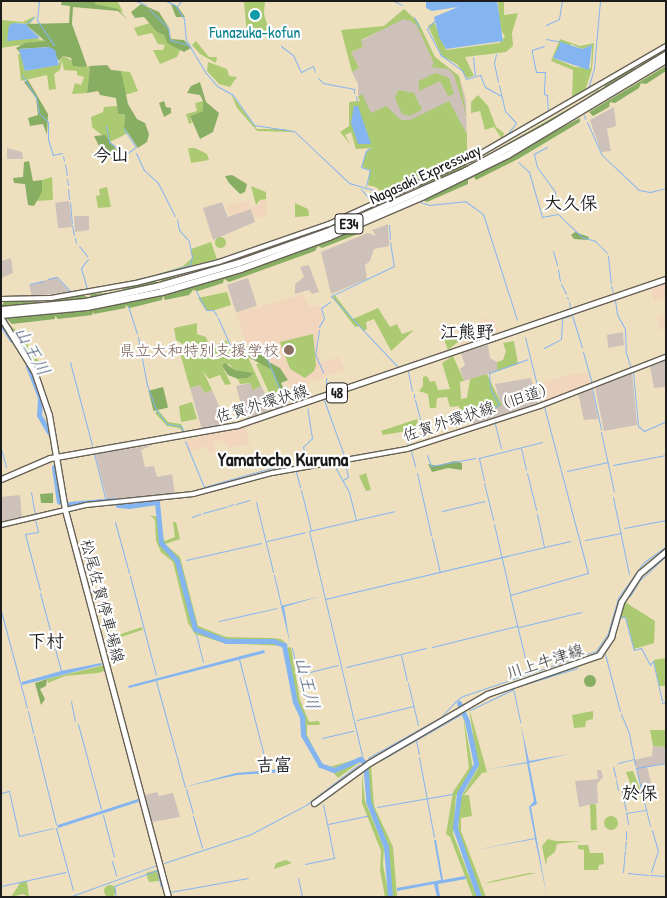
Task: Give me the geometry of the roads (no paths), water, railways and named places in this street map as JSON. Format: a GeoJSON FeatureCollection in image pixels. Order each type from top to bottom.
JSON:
{"type":"FeatureCollection","features":[{"type":"Feature","properties":{"kind":"highway","name":"Nagasaki Expressway"},"geometry":{"type":"LineString","coordinates":[[2,314],[86,302],[160,286],[239,263],[327,232],[466,171],[547,127],[666,55]]}},
{"type":"Feature","properties":{"kind":"highway","name":"Nagasaki Expressway"},"geometry":{"type":"LineString","coordinates":[[2,314],[88,307],[162,292],[241,269],[329,237],[424,196],[508,154],[666,60]]}},
{"type":"Feature","properties":{"kind":"main road","name":"佐賀外環状線"},"geometry":{"type":"LineString","coordinates":[[1,480],[58,457],[237,425],[666,279]]}},
{"type":"Feature","properties":{"kind":"main road","name":"松尾佐賀停車場線"},"geometry":{"type":"LineString","coordinates":[[2,314],[39,383],[58,457],[65,510],[168,897]]}},
{"type":"Feature","properties":{"kind":"main road","name":"川上牛津線"},"geometry":{"type":"LineString","coordinates":[[314,802],[369,763],[496,690],[599,655],[611,638],[621,602],[640,573],[666,551]]}},
{"type":"Feature","properties":{"kind":"street"},"geometry":{"type":"LineString","coordinates":[[1,300],[87,293],[188,270],[293,237],[410,189],[512,136],[666,46]]}},
{"type":"Feature","properties":{"kind":"street","name":"佐賀外環状線（旧道）"},"geometry":{"type":"LineString","coordinates":[[1,525],[65,510],[193,494],[272,473],[415,446],[540,406],[666,357]]}},
{"type":"Feature","properties":{"kind":"water"},"geometry":{"type":"Polygon","coordinates":[[[426,1],[497,1],[503,41],[446,49],[439,37],[434,17],[458,7],[432,11],[426,8],[426,1]]]}},
{"type":"Feature","properties":{"kind":"water"},"geometry":{"type":"Polygon","coordinates":[[[14,23],[25,24],[40,38],[7,41],[9,25],[14,23]]]}},
{"type":"Feature","properties":{"kind":"water"},"geometry":{"type":"Polygon","coordinates":[[[561,42],[582,49],[592,45],[589,70],[553,58],[561,42]]]}},
{"type":"Feature","properties":{"kind":"water"},"geometry":{"type":"Polygon","coordinates":[[[49,47],[55,50],[59,65],[25,71],[19,49],[49,47]]]}},
{"type":"Feature","properties":{"kind":"water"},"geometry":{"type":"Polygon","coordinates":[[[354,106],[358,106],[371,144],[358,144],[351,123],[354,106]]]}},
{"type":"Feature","properties":{"kind":"water"},"geometry":{"type":"Polygon","coordinates":[[[321,596],[284,607],[290,644],[281,606],[321,596]]]}},
{"type":"Feature","properties":{"kind":"water"},"geometry":{"type":"Polygon","coordinates":[[[264,650],[265,653],[129,688],[128,686],[264,650]]]}},
{"type":"Feature","properties":{"kind":"water"},"geometry":{"type":"Polygon","coordinates":[[[101,663],[102,665],[22,685],[22,682],[61,671],[101,663]]]}},
{"type":"Feature","properties":{"kind":"water"},"geometry":{"type":"Polygon","coordinates":[[[521,725],[529,761],[569,754],[529,763],[537,804],[531,807],[547,897],[535,839],[470,851],[535,838],[529,807],[534,801],[527,763],[485,770],[527,762],[521,725]]]}},
{"type":"Feature","properties":{"kind":"water"},"geometry":{"type":"Polygon","coordinates":[[[292,768],[285,772],[237,775],[184,787],[236,773],[292,768]]]}},
{"type":"Feature","properties":{"kind":"water"},"geometry":{"type":"Polygon","coordinates":[[[138,799],[139,802],[58,828],[57,825],[138,799]]]}},
{"type":"Feature","properties":{"kind":"water"},"geometry":{"type":"Polygon","coordinates":[[[434,840],[436,840],[443,880],[465,876],[466,879],[438,884],[440,897],[437,897],[434,884],[397,891],[397,888],[441,880],[434,840]]]}},
{"type":"Feature","properties":{"kind":"waterway"},"geometry":{"type":"LineString","coordinates":[[39,1],[37,20],[54,45]]}},
{"type":"Feature","properties":{"kind":"waterway"},"geometry":{"type":"LineString","coordinates":[[136,1],[146,5]]}},
{"type":"Feature","properties":{"kind":"waterway"},"geometry":{"type":"LineString","coordinates":[[166,1],[175,5],[184,19],[186,40],[206,73],[217,86],[233,95],[254,125],[294,131],[349,183],[374,190],[379,197],[386,196]]}},
{"type":"Feature","properties":{"kind":"waterway"},"geometry":{"type":"LineString","coordinates":[[177,6],[181,1]]}},
{"type":"Feature","properties":{"kind":"waterway"},"geometry":{"type":"LineString","coordinates":[[346,1],[361,1]]}},
{"type":"Feature","properties":{"kind":"waterway"},"geometry":{"type":"LineString","coordinates":[[367,1],[372,1]]}},
{"type":"Feature","properties":{"kind":"waterway"},"geometry":{"type":"LineString","coordinates":[[394,1],[402,5]]}},
{"type":"Feature","properties":{"kind":"waterway"},"geometry":{"type":"LineString","coordinates":[[546,25],[559,19],[562,1]]}},
{"type":"Feature","properties":{"kind":"waterway"},"geometry":{"type":"LineString","coordinates":[[588,89],[594,68],[600,1]]}},
{"type":"Feature","properties":{"kind":"waterway"},"geometry":{"type":"LineString","coordinates":[[149,9],[168,28],[170,40],[189,45]]}},
{"type":"Feature","properties":{"kind":"waterway"},"geometry":{"type":"LineString","coordinates":[[26,24],[34,17]]}},
{"type":"Feature","properties":{"kind":"waterway"},"geometry":{"type":"LineString","coordinates":[[414,17],[419,27]]}},
{"type":"Feature","properties":{"kind":"waterway"},"geometry":{"type":"LineString","coordinates":[[435,20],[427,29],[441,55],[462,70],[466,79],[480,75],[485,87],[501,96]]}},
{"type":"Feature","properties":{"kind":"waterway"},"geometry":{"type":"LineString","coordinates":[[546,39],[561,42]]}},
{"type":"Feature","properties":{"kind":"waterway"},"geometry":{"type":"LineString","coordinates":[[281,46],[293,55],[301,72],[313,66],[315,72]]}},
{"type":"Feature","properties":{"kind":"waterway"},"geometry":{"type":"LineString","coordinates":[[544,46],[532,50],[532,53],[536,72],[545,72],[544,94],[547,95],[548,112]]}},
{"type":"Feature","properties":{"kind":"waterway"},"geometry":{"type":"LineString","coordinates":[[496,54],[494,63],[498,82]]}},
{"type":"Feature","properties":{"kind":"waterway"},"geometry":{"type":"LineString","coordinates":[[473,57],[475,76]]}},
{"type":"Feature","properties":{"kind":"waterway"},"geometry":{"type":"LineString","coordinates":[[22,75],[36,97],[39,113],[48,122],[48,139],[53,155],[62,153]]}},
{"type":"Feature","properties":{"kind":"waterway"},"geometry":{"type":"LineString","coordinates":[[318,78],[323,83],[354,89],[354,93]]}},
{"type":"Feature","properties":{"kind":"waterway"},"geometry":{"type":"LineString","coordinates":[[499,85],[505,111],[516,123],[505,137]]}},
{"type":"Feature","properties":{"kind":"waterway"},"geometry":{"type":"LineString","coordinates":[[356,96],[357,101]]}},
{"type":"Feature","properties":{"kind":"waterway"},"geometry":{"type":"LineString","coordinates":[[584,115],[585,119]]}},
{"type":"Feature","properties":{"kind":"waterway"},"geometry":{"type":"LineString","coordinates":[[587,122],[602,155],[639,190],[650,192],[666,188]]}},
{"type":"Feature","properties":{"kind":"waterway"},"geometry":{"type":"LineString","coordinates":[[106,126],[109,142],[126,154],[136,147],[124,129]]}},
{"type":"Feature","properties":{"kind":"waterway"},"geometry":{"type":"LineString","coordinates":[[547,147],[534,154],[537,167],[555,192],[556,210]]}},
{"type":"Feature","properties":{"kind":"waterway"},"geometry":{"type":"LineString","coordinates":[[366,186],[370,170],[361,167],[366,151],[370,148]]}},
{"type":"Feature","properties":{"kind":"waterway"},"geometry":{"type":"LineString","coordinates":[[136,153],[144,170],[158,183],[175,216]]}},
{"type":"Feature","properties":{"kind":"waterway"},"geometry":{"type":"LineString","coordinates":[[63,156],[64,161]]}},
{"type":"Feature","properties":{"kind":"waterway"},"geometry":{"type":"LineString","coordinates":[[518,162],[529,172],[542,217],[558,214],[582,237],[595,241],[607,253]]}},
{"type":"Feature","properties":{"kind":"waterway"},"geometry":{"type":"LineString","coordinates":[[65,164],[67,175]]}},
{"type":"Feature","properties":{"kind":"waterway"},"geometry":{"type":"LineString","coordinates":[[67,179],[68,185]]}},
{"type":"Feature","properties":{"kind":"waterway"},"geometry":{"type":"LineString","coordinates":[[68,189],[69,199]]}},
{"type":"Feature","properties":{"kind":"waterway"},"geometry":{"type":"LineString","coordinates":[[361,189],[372,202]]}},
{"type":"Feature","properties":{"kind":"waterway"},"geometry":{"type":"LineString","coordinates":[[420,202],[429,205],[465,201],[483,214],[517,320]]}},
{"type":"Feature","properties":{"kind":"waterway"},"geometry":{"type":"LineString","coordinates":[[70,202],[72,223]]}},
{"type":"Feature","properties":{"kind":"waterway"},"geometry":{"type":"LineString","coordinates":[[158,274],[190,265],[192,257],[189,241],[179,230],[177,219]]}},
{"type":"Feature","properties":{"kind":"waterway"},"geometry":{"type":"LineString","coordinates":[[72,225],[74,235]]}},
{"type":"Feature","properties":{"kind":"waterway"},"geometry":{"type":"LineString","coordinates":[[389,225],[390,239]]}},
{"type":"Feature","properties":{"kind":"waterway"},"geometry":{"type":"LineString","coordinates":[[75,238],[76,243]]}},
{"type":"Feature","properties":{"kind":"waterway"},"geometry":{"type":"LineString","coordinates":[[390,242],[394,266],[331,296],[398,367]]}},
{"type":"Feature","properties":{"kind":"waterway"},"geometry":{"type":"LineString","coordinates":[[79,246],[87,256]]}},
{"type":"Feature","properties":{"kind":"waterway"},"geometry":{"type":"LineString","coordinates":[[553,251],[557,265]]}},
{"type":"Feature","properties":{"kind":"waterway"},"geometry":{"type":"LineString","coordinates":[[608,256],[611,283]]}},
{"type":"Feature","properties":{"kind":"waterway"},"geometry":{"type":"LineString","coordinates":[[88,259],[81,268],[87,289],[117,284]]}},
{"type":"Feature","properties":{"kind":"waterway"},"geometry":{"type":"LineString","coordinates":[[558,269],[560,281]]}},
{"type":"Feature","properties":{"kind":"waterway"},"geometry":{"type":"LineString","coordinates":[[122,283],[155,275]]}},
{"type":"Feature","properties":{"kind":"waterway"},"geometry":{"type":"LineString","coordinates":[[48,279],[57,277],[71,292],[83,289]]}},
{"type":"Feature","properties":{"kind":"waterway"},"geometry":{"type":"LineString","coordinates":[[30,284],[44,281]]}},
{"type":"Feature","properties":{"kind":"waterway"},"geometry":{"type":"LineString","coordinates":[[561,284],[566,294]]}},
{"type":"Feature","properties":{"kind":"waterway"},"geometry":{"type":"LineString","coordinates":[[611,286],[613,292]]}},
{"type":"Feature","properties":{"kind":"waterway"},"geometry":{"type":"LineString","coordinates":[[196,291],[206,310],[213,310],[217,316]]}},
{"type":"Feature","properties":{"kind":"waterway"},"geometry":{"type":"LineString","coordinates":[[615,300],[617,314],[625,329],[626,353],[631,368]]}},
{"type":"Feature","properties":{"kind":"waterway"},"geometry":{"type":"LineString","coordinates":[[319,327],[324,318],[321,308],[330,302]]}},
{"type":"Feature","properties":{"kind":"waterway"},"geometry":{"type":"LineString","coordinates":[[569,302],[570,307]]}},
{"type":"Feature","properties":{"kind":"waterway"},"geometry":{"type":"LineString","coordinates":[[128,306],[137,334]]}},
{"type":"Feature","properties":{"kind":"waterway"},"geometry":{"type":"LineString","coordinates":[[572,315],[582,348]]}},
{"type":"Feature","properties":{"kind":"waterway"},"geometry":{"type":"LineString","coordinates":[[544,348],[561,339],[562,318],[570,316]]}},
{"type":"Feature","properties":{"kind":"waterway"},"geometry":{"type":"LineString","coordinates":[[218,318],[232,350],[244,347]]}},
{"type":"Feature","properties":{"kind":"waterway","name":"山王川"},"geometry":{"type":"LineString","coordinates":[[1,323],[12,340]]}},
{"type":"Feature","properties":{"kind":"waterway"},"geometry":{"type":"LineString","coordinates":[[319,330],[315,354],[323,372]]}},
{"type":"Feature","properties":{"kind":"waterway"},"geometry":{"type":"LineString","coordinates":[[138,337],[147,385],[156,410],[167,424],[181,426],[184,432]]}},
{"type":"Feature","properties":{"kind":"waterway"},"geometry":{"type":"LineString","coordinates":[[525,337],[541,401]]}},
{"type":"Feature","properties":{"kind":"waterway"},"geometry":{"type":"LineString","coordinates":[[247,347],[259,347],[265,354],[284,399]]}},
{"type":"Feature","properties":{"kind":"waterway"},"geometry":{"type":"LineString","coordinates":[[583,352],[592,383]]}},
{"type":"Feature","properties":{"kind":"waterway"},"geometry":{"type":"LineString","coordinates":[[492,413],[491,409],[499,405],[490,387],[489,373],[528,359]]}},
{"type":"Feature","properties":{"kind":"waterway"},"geometry":{"type":"LineString","coordinates":[[70,362],[92,445]]}},
{"type":"Feature","properties":{"kind":"waterway","name":"山王川"},"geometry":{"type":"LineString","coordinates":[[28,366],[40,398],[39,415],[50,434]]}},
{"type":"Feature","properties":{"kind":"waterway"},"geometry":{"type":"LineString","coordinates":[[408,371],[412,391]]}},
{"type":"Feature","properties":{"kind":"waterway"},"geometry":{"type":"LineString","coordinates":[[633,372],[638,426],[644,431],[666,421]]}},
{"type":"Feature","properties":{"kind":"waterway"},"geometry":{"type":"LineString","coordinates":[[326,378],[326,392]]}},
{"type":"Feature","properties":{"kind":"waterway"},"geometry":{"type":"LineString","coordinates":[[592,388],[601,429]]}},
{"type":"Feature","properties":{"kind":"waterway"},"geometry":{"type":"LineString","coordinates":[[324,400],[345,458]]}},
{"type":"Feature","properties":{"kind":"waterway"},"geometry":{"type":"LineString","coordinates":[[415,400],[420,419]]}},
{"type":"Feature","properties":{"kind":"waterway"},"geometry":{"type":"LineString","coordinates":[[529,675],[510,595],[588,573],[544,407]]}},
{"type":"Feature","properties":{"kind":"waterway"},"geometry":{"type":"LineString","coordinates":[[307,408],[312,438],[303,447],[307,462]]}},
{"type":"Feature","properties":{"kind":"waterway"},"geometry":{"type":"LineString","coordinates":[[421,422],[424,433]]}},
{"type":"Feature","properties":{"kind":"waterway"},"geometry":{"type":"LineString","coordinates":[[495,424],[501,448]]}},
{"type":"Feature","properties":{"kind":"waterway"},"geometry":{"type":"LineString","coordinates":[[601,432],[614,492]]}},
{"type":"Feature","properties":{"kind":"waterway"},"geometry":{"type":"LineString","coordinates":[[408,446],[406,436],[421,434]]}},
{"type":"Feature","properties":{"kind":"waterway"},"geometry":{"type":"LineString","coordinates":[[185,441],[204,487],[288,463],[292,467],[322,458],[330,461]]}},
{"type":"Feature","properties":{"kind":"waterway"},"geometry":{"type":"LineString","coordinates":[[484,480],[479,458],[542,442]]}},
{"type":"Feature","properties":{"kind":"waterway"},"geometry":{"type":"LineString","coordinates":[[521,448],[526,469]]}},
{"type":"Feature","properties":{"kind":"waterway"},"geometry":{"type":"LineString","coordinates":[[1,449],[6,467]]}},
{"type":"Feature","properties":{"kind":"waterway"},"geometry":{"type":"LineString","coordinates":[[411,451],[415,466]]}},
{"type":"Feature","properties":{"kind":"waterway"},"geometry":{"type":"LineString","coordinates":[[94,454],[106,501]]}},
{"type":"Feature","properties":{"kind":"waterway"},"geometry":{"type":"LineString","coordinates":[[427,455],[431,466],[475,458]]}},
{"type":"Feature","properties":{"kind":"waterway"},"geometry":{"type":"LineString","coordinates":[[613,465],[666,455]]}},
{"type":"Feature","properties":{"kind":"waterway"},"geometry":{"type":"LineString","coordinates":[[567,471],[608,462]]}},
{"type":"Feature","properties":{"kind":"waterway"},"geometry":{"type":"LineString","coordinates":[[343,480],[348,477],[345,463]]}},
{"type":"Feature","properties":{"kind":"waterway"},"geometry":{"type":"LineString","coordinates":[[334,465],[349,492],[356,520],[309,531],[363,759]]}},
{"type":"Feature","properties":{"kind":"waterway","name":"山王川"},"geometry":{"type":"LineString","coordinates":[[54,467],[59,502]]}},
{"type":"Feature","properties":{"kind":"waterway"},"geometry":{"type":"LineString","coordinates":[[296,472],[300,487]]}},
{"type":"Feature","properties":{"kind":"waterway"},"geometry":{"type":"LineString","coordinates":[[417,473],[431,535]]}},
{"type":"Feature","properties":{"kind":"waterway"},"geometry":{"type":"LineString","coordinates":[[527,473],[536,510]]}},
{"type":"Feature","properties":{"kind":"waterway"},"geometry":{"type":"LineString","coordinates":[[484,483],[493,520]]}},
{"type":"Feature","properties":{"kind":"waterway"},"geometry":{"type":"LineString","coordinates":[[301,490],[311,530]]}},
{"type":"Feature","properties":{"kind":"waterway"},"geometry":{"type":"LineString","coordinates":[[31,492],[35,515]]}},
{"type":"Feature","properties":{"kind":"waterway"},"geometry":{"type":"LineString","coordinates":[[613,497],[629,574]]}},
{"type":"Feature","properties":{"kind":"waterway","name":"山王川"},"geometry":{"type":"LineString","coordinates":[[69,504],[114,500],[118,505],[129,506],[157,502],[161,543],[177,561],[195,629],[226,641],[273,641],[284,645],[295,702],[302,717],[303,735],[320,765],[334,770],[360,759],[365,763],[368,801],[386,847],[390,897]]}},
{"type":"Feature","properties":{"kind":"waterway"},"geometry":{"type":"LineString","coordinates":[[236,504],[249,500]]}},
{"type":"Feature","properties":{"kind":"waterway"},"geometry":{"type":"LineString","coordinates":[[442,511],[485,501]]}},
{"type":"Feature","properties":{"kind":"waterway"},"geometry":{"type":"LineString","coordinates":[[256,502],[273,572]]}},
{"type":"Feature","properties":{"kind":"waterway"},"geometry":{"type":"LineString","coordinates":[[228,506],[234,504]]}},
{"type":"Feature","properties":{"kind":"waterway"},"geometry":{"type":"LineString","coordinates":[[203,513],[226,507]]}},
{"type":"Feature","properties":{"kind":"waterway"},"geometry":{"type":"LineString","coordinates":[[356,520],[394,511]]}},
{"type":"Feature","properties":{"kind":"waterway"},"geometry":{"type":"LineString","coordinates":[[192,517],[200,514]]}},
{"type":"Feature","properties":{"kind":"waterway"},"geometry":{"type":"LineString","coordinates":[[537,514],[544,547]]}},
{"type":"Feature","properties":{"kind":"waterway"},"geometry":{"type":"LineString","coordinates":[[35,519],[38,532],[25,534],[40,590]]}},
{"type":"Feature","properties":{"kind":"waterway"},"geometry":{"type":"LineString","coordinates":[[624,528],[666,520]]}},
{"type":"Feature","properties":{"kind":"waterway"},"geometry":{"type":"LineString","coordinates":[[115,522],[129,573]]}},
{"type":"Feature","properties":{"kind":"waterway"},"geometry":{"type":"LineString","coordinates":[[494,524],[510,594]]}},
{"type":"Feature","properties":{"kind":"waterway"},"geometry":{"type":"LineString","coordinates":[[267,541],[305,532]]}},
{"type":"Feature","properties":{"kind":"waterway"},"geometry":{"type":"LineString","coordinates":[[585,540],[621,533]]}},
{"type":"Feature","properties":{"kind":"waterway"},"geometry":{"type":"LineString","coordinates":[[432,538],[440,572]]}},
{"type":"Feature","properties":{"kind":"waterway"},"geometry":{"type":"LineString","coordinates":[[325,599],[570,541]]}},
{"type":"Feature","properties":{"kind":"waterway"},"geometry":{"type":"LineString","coordinates":[[186,560],[261,543]]}},
{"type":"Feature","properties":{"kind":"waterway"},"geometry":{"type":"LineString","coordinates":[[459,703],[458,699],[463,696],[596,651],[608,633],[618,598],[643,563],[666,546]]}},
{"type":"Feature","properties":{"kind":"waterway"},"geometry":{"type":"LineString","coordinates":[[630,596],[639,581],[666,556]]}},
{"type":"Feature","properties":{"kind":"waterway"},"geometry":{"type":"LineString","coordinates":[[274,575],[281,606]]}},
{"type":"Feature","properties":{"kind":"waterway"},"geometry":{"type":"LineString","coordinates":[[130,576],[156,675]]}},
{"type":"Feature","properties":{"kind":"waterway"},"geometry":{"type":"LineString","coordinates":[[40,593],[61,671]]}},
{"type":"Feature","properties":{"kind":"waterway"},"geometry":{"type":"LineString","coordinates":[[219,621],[277,608]]}},
{"type":"Feature","properties":{"kind":"waterway"},"geometry":{"type":"LineString","coordinates":[[1,611],[27,708]]}},
{"type":"Feature","properties":{"kind":"waterway"},"geometry":{"type":"LineString","coordinates":[[519,627],[581,612]]}},
{"type":"Feature","properties":{"kind":"waterway"},"geometry":{"type":"LineString","coordinates":[[620,617],[625,617],[634,650],[641,648],[650,665],[653,661],[662,701]]}},
{"type":"Feature","properties":{"kind":"waterway"},"geometry":{"type":"LineString","coordinates":[[432,647],[517,626]]}},
{"type":"Feature","properties":{"kind":"waterway"},"geometry":{"type":"LineString","coordinates":[[196,634],[203,662]]}},
{"type":"Feature","properties":{"kind":"waterway"},"geometry":{"type":"LineString","coordinates":[[607,650],[614,636]]}},
{"type":"Feature","properties":{"kind":"waterway"},"geometry":{"type":"LineString","coordinates":[[292,648],[298,675],[338,665]]}},
{"type":"Feature","properties":{"kind":"waterway"},"geometry":{"type":"LineString","coordinates":[[346,667],[426,648]]}},
{"type":"Feature","properties":{"kind":"waterway"},"geometry":{"type":"LineString","coordinates":[[605,654],[620,711]]}},
{"type":"Feature","properties":{"kind":"waterway"},"geometry":{"type":"LineString","coordinates":[[401,655],[407,680]]}},
{"type":"Feature","properties":{"kind":"waterway"},"geometry":{"type":"LineString","coordinates":[[239,659],[268,771]]}},
{"type":"Feature","properties":{"kind":"waterway"},"geometry":{"type":"LineString","coordinates":[[516,687],[577,668]]}},
{"type":"Feature","properties":{"kind":"waterway"},"geometry":{"type":"LineString","coordinates":[[156,681],[185,787]]}},
{"type":"Feature","properties":{"kind":"waterway"},"geometry":{"type":"LineString","coordinates":[[408,683],[418,725]]}},
{"type":"Feature","properties":{"kind":"waterway"},"geometry":{"type":"LineString","coordinates":[[513,688],[520,722]]}},
{"type":"Feature","properties":{"kind":"waterway"},"geometry":{"type":"LineString","coordinates":[[470,710],[512,690]]}},
{"type":"Feature","properties":{"kind":"waterway"},"geometry":{"type":"LineString","coordinates":[[368,758],[441,717],[457,700]]}},
{"type":"Feature","properties":{"kind":"waterway"},"geometry":{"type":"LineString","coordinates":[[71,701],[75,721]]}},
{"type":"Feature","properties":{"kind":"waterway"},"geometry":{"type":"LineString","coordinates":[[662,703],[666,702]]}},
{"type":"Feature","properties":{"kind":"waterway"},"geometry":{"type":"LineString","coordinates":[[459,703],[467,721],[476,764],[459,794],[455,828],[479,897]]}},
{"type":"Feature","properties":{"kind":"waterway"},"geometry":{"type":"LineString","coordinates":[[357,720],[413,706]]}},
{"type":"Feature","properties":{"kind":"waterway"},"geometry":{"type":"LineString","coordinates":[[28,711],[33,733]]}},
{"type":"Feature","properties":{"kind":"waterway"},"geometry":{"type":"LineString","coordinates":[[618,763],[634,759],[629,733],[621,714]]}},
{"type":"Feature","properties":{"kind":"waterway"},"geometry":{"type":"LineString","coordinates":[[381,760],[460,715]]}},
{"type":"Feature","properties":{"kind":"waterway"},"geometry":{"type":"LineString","coordinates":[[78,724],[101,809]]}},
{"type":"Feature","properties":{"kind":"waterway"},"geometry":{"type":"LineString","coordinates":[[322,738],[353,731]]}},
{"type":"Feature","properties":{"kind":"waterway"},"geometry":{"type":"LineString","coordinates":[[34,736],[56,824]]}},
{"type":"Feature","properties":{"kind":"waterway"},"geometry":{"type":"LineString","coordinates":[[416,741],[419,754]]}},
{"type":"Feature","properties":{"kind":"waterway"},"geometry":{"type":"LineString","coordinates":[[419,757],[434,837]]}},
{"type":"Feature","properties":{"kind":"waterway"},"geometry":{"type":"LineString","coordinates":[[634,759],[635,765]]}},
{"type":"Feature","properties":{"kind":"waterway"},"geometry":{"type":"LineString","coordinates":[[650,826],[636,768],[666,763]]}},
{"type":"Feature","properties":{"kind":"waterway"},"geometry":{"type":"LineString","coordinates":[[164,863],[251,834],[306,805],[359,764]]}},
{"type":"Feature","properties":{"kind":"waterway"},"geometry":{"type":"LineString","coordinates":[[613,767],[616,778]]}},
{"type":"Feature","properties":{"kind":"waterway"},"geometry":{"type":"LineString","coordinates":[[616,780],[618,790]]}},
{"type":"Feature","properties":{"kind":"waterway"},"geometry":{"type":"LineString","coordinates":[[186,789],[193,813]]}},
{"type":"Feature","properties":{"kind":"waterway"},"geometry":{"type":"LineString","coordinates":[[1,793],[9,791],[19,836],[53,828]]}},
{"type":"Feature","properties":{"kind":"waterway"},"geometry":{"type":"LineString","coordinates":[[622,791],[626,811]]}},
{"type":"Feature","properties":{"kind":"waterway"},"geometry":{"type":"LineString","coordinates":[[377,807],[452,794]]}},
{"type":"Feature","properties":{"kind":"waterway"},"geometry":{"type":"LineString","coordinates":[[305,864],[334,858],[323,804]]}},
{"type":"Feature","properties":{"kind":"waterway"},"geometry":{"type":"LineString","coordinates":[[628,824],[626,813],[646,810]]}},
{"type":"Feature","properties":{"kind":"waterway"},"geometry":{"type":"LineString","coordinates":[[103,815],[114,857]]}},
{"type":"Feature","properties":{"kind":"waterway"},"geometry":{"type":"LineString","coordinates":[[193,816],[202,848]]}},
{"type":"Feature","properties":{"kind":"waterway"},"geometry":{"type":"LineString","coordinates":[[328,824],[367,816]]}},
{"type":"Feature","properties":{"kind":"waterway"},"geometry":{"type":"LineString","coordinates":[[56,828],[73,890]]}},
{"type":"Feature","properties":{"kind":"waterway"},"geometry":{"type":"LineString","coordinates":[[651,872],[658,851],[652,830]]}},
{"type":"Feature","properties":{"kind":"waterway"},"geometry":{"type":"LineString","coordinates":[[626,831],[626,839]]}},
{"type":"Feature","properties":{"kind":"waterway"},"geometry":{"type":"LineString","coordinates":[[625,849],[626,841]]}},
{"type":"Feature","properties":{"kind":"waterway"},"geometry":{"type":"LineString","coordinates":[[623,872],[625,851]]}},
{"type":"Feature","properties":{"kind":"waterway"},"geometry":{"type":"LineString","coordinates":[[112,861],[116,875]]}},
{"type":"Feature","properties":{"kind":"waterway"},"geometry":{"type":"LineString","coordinates":[[69,897],[157,865]]}},
{"type":"Feature","properties":{"kind":"waterway"},"geometry":{"type":"LineString","coordinates":[[116,897],[114,886],[157,870],[161,887]]}},
{"type":"Feature","properties":{"kind":"waterway"},"geometry":{"type":"LineString","coordinates":[[1,886],[65,872]]}},
{"type":"Feature","properties":{"kind":"waterway"},"geometry":{"type":"LineString","coordinates":[[628,873],[648,875]]}},
{"type":"Feature","properties":{"kind":"waterway"},"geometry":{"type":"LineString","coordinates":[[650,875],[666,876]]}},
{"type":"Feature","properties":{"kind":"waterway"},"geometry":{"type":"LineString","coordinates":[[170,892],[248,878]]}},
{"type":"Feature","properties":{"kind":"waterway"},"geometry":{"type":"LineString","coordinates":[[298,878],[302,897]]}},
{"type":"Feature","properties":{"kind":"place","name":"Funazuka-kofun"},"geometry":{"type":"Point","coordinates":[255,15]}},
{"type":"Feature","properties":{"kind":"place","name":"県立大和特別支援学校"},"geometry":{"type":"Point","coordinates":[289,350]}},
{"type":"Feature","properties":{"kind":"district","name":"今山"},"geometry":{"type":"Point","coordinates":[111,155]}},
{"type":"Feature","properties":{"kind":"district","name":"大久保"},"geometry":{"type":"Point","coordinates":[571,203]}},
{"type":"Feature","properties":{"kind":"district","name":"江熊野"},"geometry":{"type":"Point","coordinates":[467,332]}},
{"type":"Feature","properties":{"kind":"district","name":"Yamatocho Kuruma"},"geometry":{"type":"Point","coordinates":[283,460]}},
{"type":"Feature","properties":{"kind":"district","name":"下村"},"geometry":{"type":"Point","coordinates":[46,641]}},
{"type":"Feature","properties":{"kind":"district","name":"吉富"},"geometry":{"type":"Point","coordinates":[274,765]}},
{"type":"Feature","properties":{"kind":"district","name":"於保"},"geometry":{"type":"Point","coordinates":[640,793]}}]}
